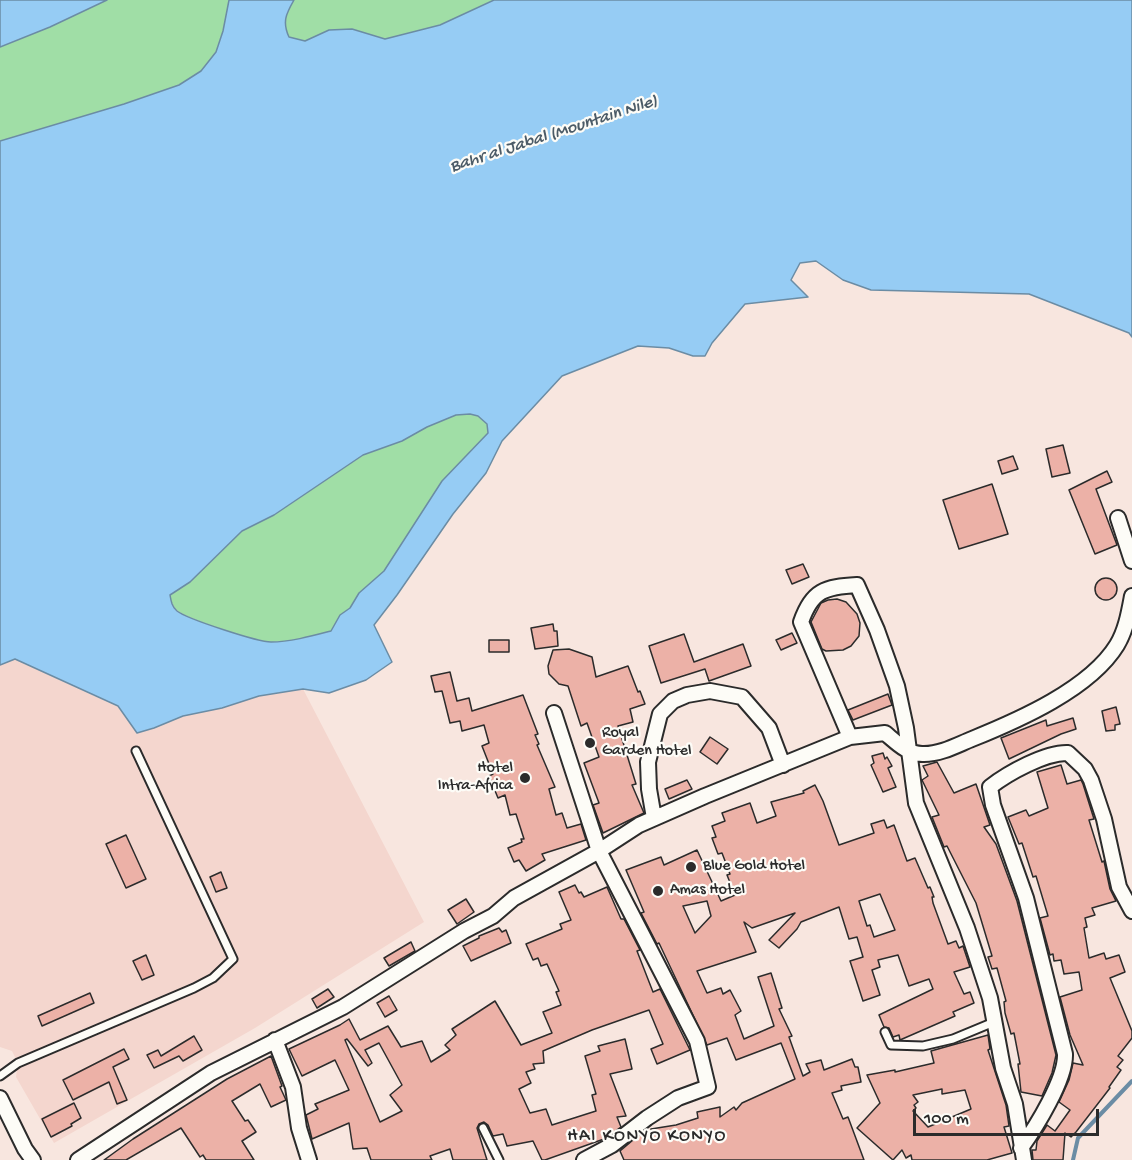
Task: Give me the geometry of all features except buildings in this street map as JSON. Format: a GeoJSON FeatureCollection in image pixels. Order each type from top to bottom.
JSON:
{"type":"FeatureCollection","features":[{"type":"Feature","properties":{"kind":"street"},"geometry":{"type":"LineString","coordinates":[[1118,518],[1132,561]]}},
{"type":"Feature","properties":{"kind":"street"},"geometry":{"type":"LineString","coordinates":[[850,737],[801,622],[807,604],[818,592],[838,586],[857,585],[877,630],[897,686],[916,803],[967,928],[990,998],[1004,1068],[1015,1104],[1022,1154]]}},
{"type":"Feature","properties":{"kind":"street"},"geometry":{"type":"LineString","coordinates":[[78,1160],[211,1073],[343,1007],[464,931],[493,916],[514,898],[654,818],[850,737],[885,733],[909,752],[923,754],[940,752],[1026,716],[1080,684],[1117,644],[1132,596]]}},
{"type":"Feature","properties":{"kind":"street"},"geometry":{"type":"LineString","coordinates":[[654,818],[648,762],[660,714],[673,700],[710,691],[742,697],[769,728],[783,765]]}},
{"type":"Feature","properties":{"kind":"street"},"geometry":{"type":"LineString","coordinates":[[554,713],[599,851],[697,1041],[708,1087],[678,1098],[612,1145],[584,1160]]}},
{"type":"Feature","properties":{"kind":"street"},"geometry":{"type":"LineString","coordinates":[[1022,1154],[1063,1072],[1065,1054],[1026,898],[993,805],[990,787],[1002,778],[1056,753],[1068,753],[1092,780],[1104,819],[1119,887],[1132,911]]}},
{"type":"Feature","properties":{"kind":"street"},"geometry":{"type":"LineString","coordinates":[[275,1040],[293,1087],[299,1128],[309,1160]]}},
{"type":"Feature","properties":{"kind":"street"},"geometry":{"type":"LineString","coordinates":[[0,1098],[25,1149],[33,1160]]}},
{"type":"Feature","properties":{"kind":"lane"},"geometry":{"type":"LineString","coordinates":[[0,1077],[18,1063],[194,988],[213,978],[233,959],[136,751]]}},
{"type":"Feature","properties":{"kind":"lane"},"geometry":{"type":"LineString","coordinates":[[885,1032],[891,1045],[922,1046],[954,1039],[994,1022]]}},
{"type":"Feature","properties":{"kind":"lane"},"geometry":{"type":"LineString","coordinates":[[483,1128],[499,1160]]}},
{"type":"Feature","properties":{"kind":"shaded area"},"geometry":{"type":"Polygon","coordinates":[[[15,659],[118,707],[137,733],[183,716],[222,708],[259,696],[303,689],[424,922],[255,1028],[54,1143],[16,1077],[18,1063],[12,1051],[0,1047],[0,665],[15,659]]]}},
{"type":"Feature","properties":{"kind":"green space"},"geometry":{"type":"Polygon","coordinates":[[[107,0],[229,0],[216,52],[201,71],[179,85],[0,141],[0,47],[107,0]]]}},
{"type":"Feature","properties":{"kind":"green space"},"geometry":{"type":"Polygon","coordinates":[[[294,0],[494,0],[440,25],[385,39],[352,29],[329,30],[305,41],[289,37],[287,32],[286,18],[294,0]]]}},
{"type":"Feature","properties":{"kind":"green space"},"geometry":{"type":"Polygon","coordinates":[[[456,415],[478,416],[487,424],[488,433],[484,440],[472,449],[384,571],[360,593],[350,608],[340,615],[331,631],[286,641],[264,641],[184,615],[174,606],[170,595],[190,582],[242,531],[274,515],[363,455],[402,441],[456,415]]]}},
{"type":"Feature","properties":{"kind":"water"},"geometry":{"type":"Polygon","coordinates":[[[0,0],[107,0],[0,47],[0,0]]]}},
{"type":"Feature","properties":{"kind":"water","name":"Bahr al Jabal (Mountain Nile)"},"geometry":{"type":"Polygon","coordinates":[[[229,0],[294,0],[286,18],[287,32],[289,37],[305,41],[329,30],[352,29],[385,39],[440,25],[494,0],[1132,0],[1132,337],[1129,333],[1029,294],[871,290],[843,280],[816,261],[800,263],[791,280],[808,297],[745,304],[712,343],[705,356],[693,356],[669,348],[638,346],[562,376],[502,441],[486,473],[453,514],[374,625],[392,662],[366,680],[329,693],[303,689],[259,696],[222,708],[183,716],[137,733],[118,706],[15,659],[0,665],[0,141],[179,85],[201,71],[216,52],[229,0]],[[456,415],[402,441],[363,455],[274,515],[242,531],[190,582],[170,595],[174,608],[183,615],[264,641],[286,641],[331,631],[340,615],[350,608],[359,593],[384,571],[442,481],[488,433],[487,424],[478,416],[456,415]]]}},
{"type":"Feature","properties":{"kind":"waterway"},"geometry":{"type":"LineString","coordinates":[[1073,1160],[1078,1138],[1132,1081]]}},
{"type":"Feature","properties":{"kind":"place","name":"Royal Garden Hotel"},"geometry":{"type":"Point","coordinates":[590,743]}},
{"type":"Feature","properties":{"kind":"place","name":"Hotel Intra-Africa"},"geometry":{"type":"Point","coordinates":[525,778]}},
{"type":"Feature","properties":{"kind":"place","name":"Blue Gold Hotel"},"geometry":{"type":"Point","coordinates":[691,867]}},
{"type":"Feature","properties":{"kind":"place","name":"Amas Hotel"},"geometry":{"type":"Point","coordinates":[658,891]}},
{"type":"Feature","properties":{"kind":"district","name":"HAI KONYO KONYO"},"geometry":{"type":"Point","coordinates":[647,1137]}}]}
